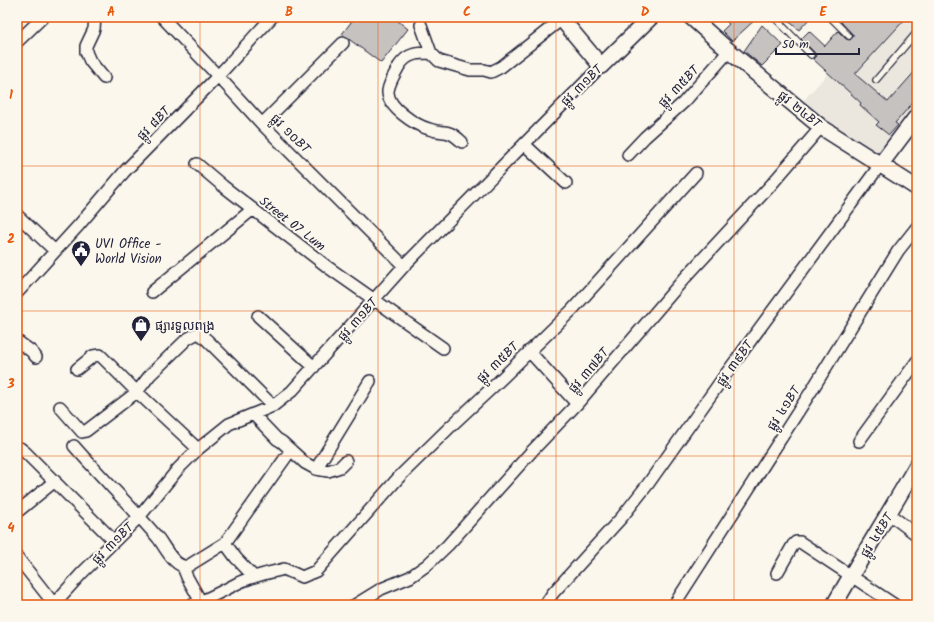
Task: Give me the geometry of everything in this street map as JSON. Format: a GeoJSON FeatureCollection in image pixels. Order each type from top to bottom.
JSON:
{"type":"FeatureCollection","features":[{"type":"Feature","properties":{"kind":"street"},"geometry":{"type":"LineString","coordinates":[[17,42],[43,17]]}},
{"type":"Feature","properties":{"kind":"street"},"geometry":{"type":"LineString","coordinates":[[94,17],[94,29],[86,46],[86,52],[104,78]]}},
{"type":"Feature","properties":{"kind":"street","name":"ផ្លូវ ១០BT"},"geometry":{"type":"LineString","coordinates":[[162,17],[262,124],[404,266]]}},
{"type":"Feature","properties":{"kind":"street","name":"ផ្លូវ ៨BT"},"geometry":{"type":"LineString","coordinates":[[17,293],[129,167],[218,76],[272,17]]}},
{"type":"Feature","properties":{"kind":"street","name":"ផ្លូវ ៣១BT"},"geometry":{"type":"LineString","coordinates":[[54,605],[78,577],[140,516],[178,469],[198,449],[229,424],[273,406],[292,391],[404,266],[651,17]]}},
{"type":"Feature","properties":{"kind":"street","name":"ផ្លូវ ២៤BT"},"geometry":{"type":"LineString","coordinates":[[691,17],[729,51],[821,127],[917,188]]}},
{"type":"Feature","properties":{"kind":"street"},"geometry":{"type":"LineString","coordinates":[[421,25],[431,53],[439,62],[470,70],[491,72],[506,64],[561,18],[601,66]]}},
{"type":"Feature","properties":{"kind":"street"},"geometry":{"type":"LineString","coordinates":[[262,124],[343,43]]}},
{"type":"Feature","properties":{"kind":"street","name":"ផ្លូវ ៣៥BT"},"geometry":{"type":"LineString","coordinates":[[628,155],[645,137],[684,102],[729,51]]}},
{"type":"Feature","properties":{"kind":"street"},"geometry":{"type":"LineString","coordinates":[[431,53],[410,55],[401,63],[394,74],[388,91],[390,101],[410,121],[430,130],[447,131],[462,142]]}},
{"type":"Feature","properties":{"kind":"street","name":"ផ្លូវ ៣៩BT"},"geometry":{"type":"LineString","coordinates":[[545,605],[553,593],[622,517],[648,484],[728,371],[917,116]]}},
{"type":"Feature","properties":{"kind":"street","name":"ផ្លូវ ៣៧BT"},"geometry":{"type":"LineString","coordinates":[[355,605],[381,589],[410,577],[427,565],[475,516],[532,451],[577,404],[683,280],[771,185],[821,127]]}},
{"type":"Feature","properties":{"kind":"street"},"geometry":{"type":"LineString","coordinates":[[524,144],[566,183]]}},
{"type":"Feature","properties":{"kind":"street","name":"Street 07 Lum"},"geometry":{"type":"LineString","coordinates":[[197,164],[324,264],[443,348]]}},
{"type":"Feature","properties":{"kind":"street","name":"ផ្លូវ ៣៥BT"},"geometry":{"type":"LineString","coordinates":[[254,577],[284,568],[302,577],[316,571],[400,476],[450,426],[572,310],[696,173]]}},
{"type":"Feature","properties":{"kind":"street"},"geometry":{"type":"LineString","coordinates":[[152,292],[253,209]]}},
{"type":"Feature","properties":{"kind":"street"},"geometry":{"type":"LineString","coordinates":[[17,215],[55,251]]}},
{"type":"Feature","properties":{"kind":"street","name":"ផ្លូវ ៤១BT"},"geometry":{"type":"LineString","coordinates":[[674,605],[812,390],[898,251],[917,227]]}},
{"type":"Feature","properties":{"kind":"street"},"geometry":{"type":"LineString","coordinates":[[258,316],[314,367]]}},
{"type":"Feature","properties":{"kind":"street"},"geometry":{"type":"LineString","coordinates":[[60,407],[82,432],[86,431],[137,392],[150,375],[188,339],[196,334],[200,334],[212,344],[273,406]]}},
{"type":"Feature","properties":{"kind":"street"},"geometry":{"type":"LineString","coordinates":[[17,341],[36,357]]}},
{"type":"Feature","properties":{"kind":"street"},"geometry":{"type":"LineString","coordinates":[[529,351],[577,404]]}},
{"type":"Feature","properties":{"kind":"street"},"geometry":{"type":"LineString","coordinates":[[77,369],[92,356],[100,355],[198,449]]}},
{"type":"Feature","properties":{"kind":"street"},"geometry":{"type":"LineString","coordinates":[[859,441],[917,362]]}},
{"type":"Feature","properties":{"kind":"street"},"geometry":{"type":"LineString","coordinates":[[316,469],[370,381]]}},
{"type":"Feature","properties":{"kind":"street"},"geometry":{"type":"LineString","coordinates":[[254,414],[272,434],[305,463],[316,469],[328,472],[340,467],[346,460]]}},
{"type":"Feature","properties":{"kind":"street"},"geometry":{"type":"LineString","coordinates":[[74,446],[96,472],[140,516],[172,557],[179,565],[183,567],[197,603],[239,582],[254,577],[225,544]]}},
{"type":"Feature","properties":{"kind":"street"},"geometry":{"type":"LineString","coordinates":[[17,449],[20,448],[26,452],[114,541]]}},
{"type":"Feature","properties":{"kind":"street"},"geometry":{"type":"LineString","coordinates":[[183,567],[188,566],[225,544],[291,450]]}},
{"type":"Feature","properties":{"kind":"street","name":"ផ្លូវ ៤៥BT"},"geometry":{"type":"LineString","coordinates":[[834,605],[917,465]]}},
{"type":"Feature","properties":{"kind":"street"},"geometry":{"type":"LineString","coordinates":[[17,512],[55,481]]}},
{"type":"Feature","properties":{"kind":"street"},"geometry":{"type":"LineString","coordinates":[[889,514],[917,534]]}},
{"type":"Feature","properties":{"kind":"street"},"geometry":{"type":"LineString","coordinates":[[777,573],[793,545],[798,542],[894,605]]}},
{"type":"Feature","properties":{"kind":"street"},"geometry":{"type":"LineString","coordinates":[[17,557],[54,605]]}},
{"type":"Feature","properties":{"kind":"lane"},"geometry":{"type":"LineString","coordinates":[[343,17],[349,17]]}},
{"type":"Feature","properties":{"kind":"lane"},"geometry":{"type":"LineString","coordinates":[[830,17],[849,36]]}},
{"type":"Feature","properties":{"kind":"lane"},"geometry":{"type":"LineString","coordinates":[[776,18],[811,55]]}},
{"type":"Feature","properties":{"kind":"lane"},"geometry":{"type":"LineString","coordinates":[[876,80],[917,32]]}},
{"type":"Feature","properties":{"kind":"shaded area"},"geometry":{"type":"Polygon","coordinates":[[[879,17],[917,17],[917,106],[879,156],[827,122],[802,102],[879,17]]]}},
{"type":"Feature","properties":{"kind":"building"},"geometry":{"type":"Polygon","coordinates":[[[355,17],[393,17],[408,29],[381,63],[342,34],[355,17]]]}},
{"type":"Feature","properties":{"kind":"building"},"geometry":{"type":"Polygon","coordinates":[[[722,17],[758,17],[732,41],[722,31],[729,24],[722,17]]]}},
{"type":"Feature","properties":{"kind":"building"},"geometry":{"type":"Polygon","coordinates":[[[784,17],[811,17],[799,30],[784,17]]]}},
{"type":"Feature","properties":{"kind":"building"},"geometry":{"type":"Polygon","coordinates":[[[846,17],[907,17],[855,74],[888,102],[917,69],[917,98],[895,123],[898,125],[889,135],[876,125],[879,122],[860,105],[861,103],[813,59],[816,56],[814,52],[801,39],[809,31],[825,46],[838,31],[846,39],[850,40],[853,35],[841,22],[846,17]]]}},
{"type":"Feature","properties":{"kind":"building"},"geometry":{"type":"Polygon","coordinates":[[[762,25],[783,45],[762,66],[744,51],[762,25]]]}},
{"type":"Feature","properties":{"kind":"place","name":"UVI Office - World Vision"},"geometry":{"type":"Point","coordinates":[81,267]}},
{"type":"Feature","properties":{"kind":"place","name":"ផ្សារទួលពង្រ"},"geometry":{"type":"Point","coordinates":[141,342]}}]}
